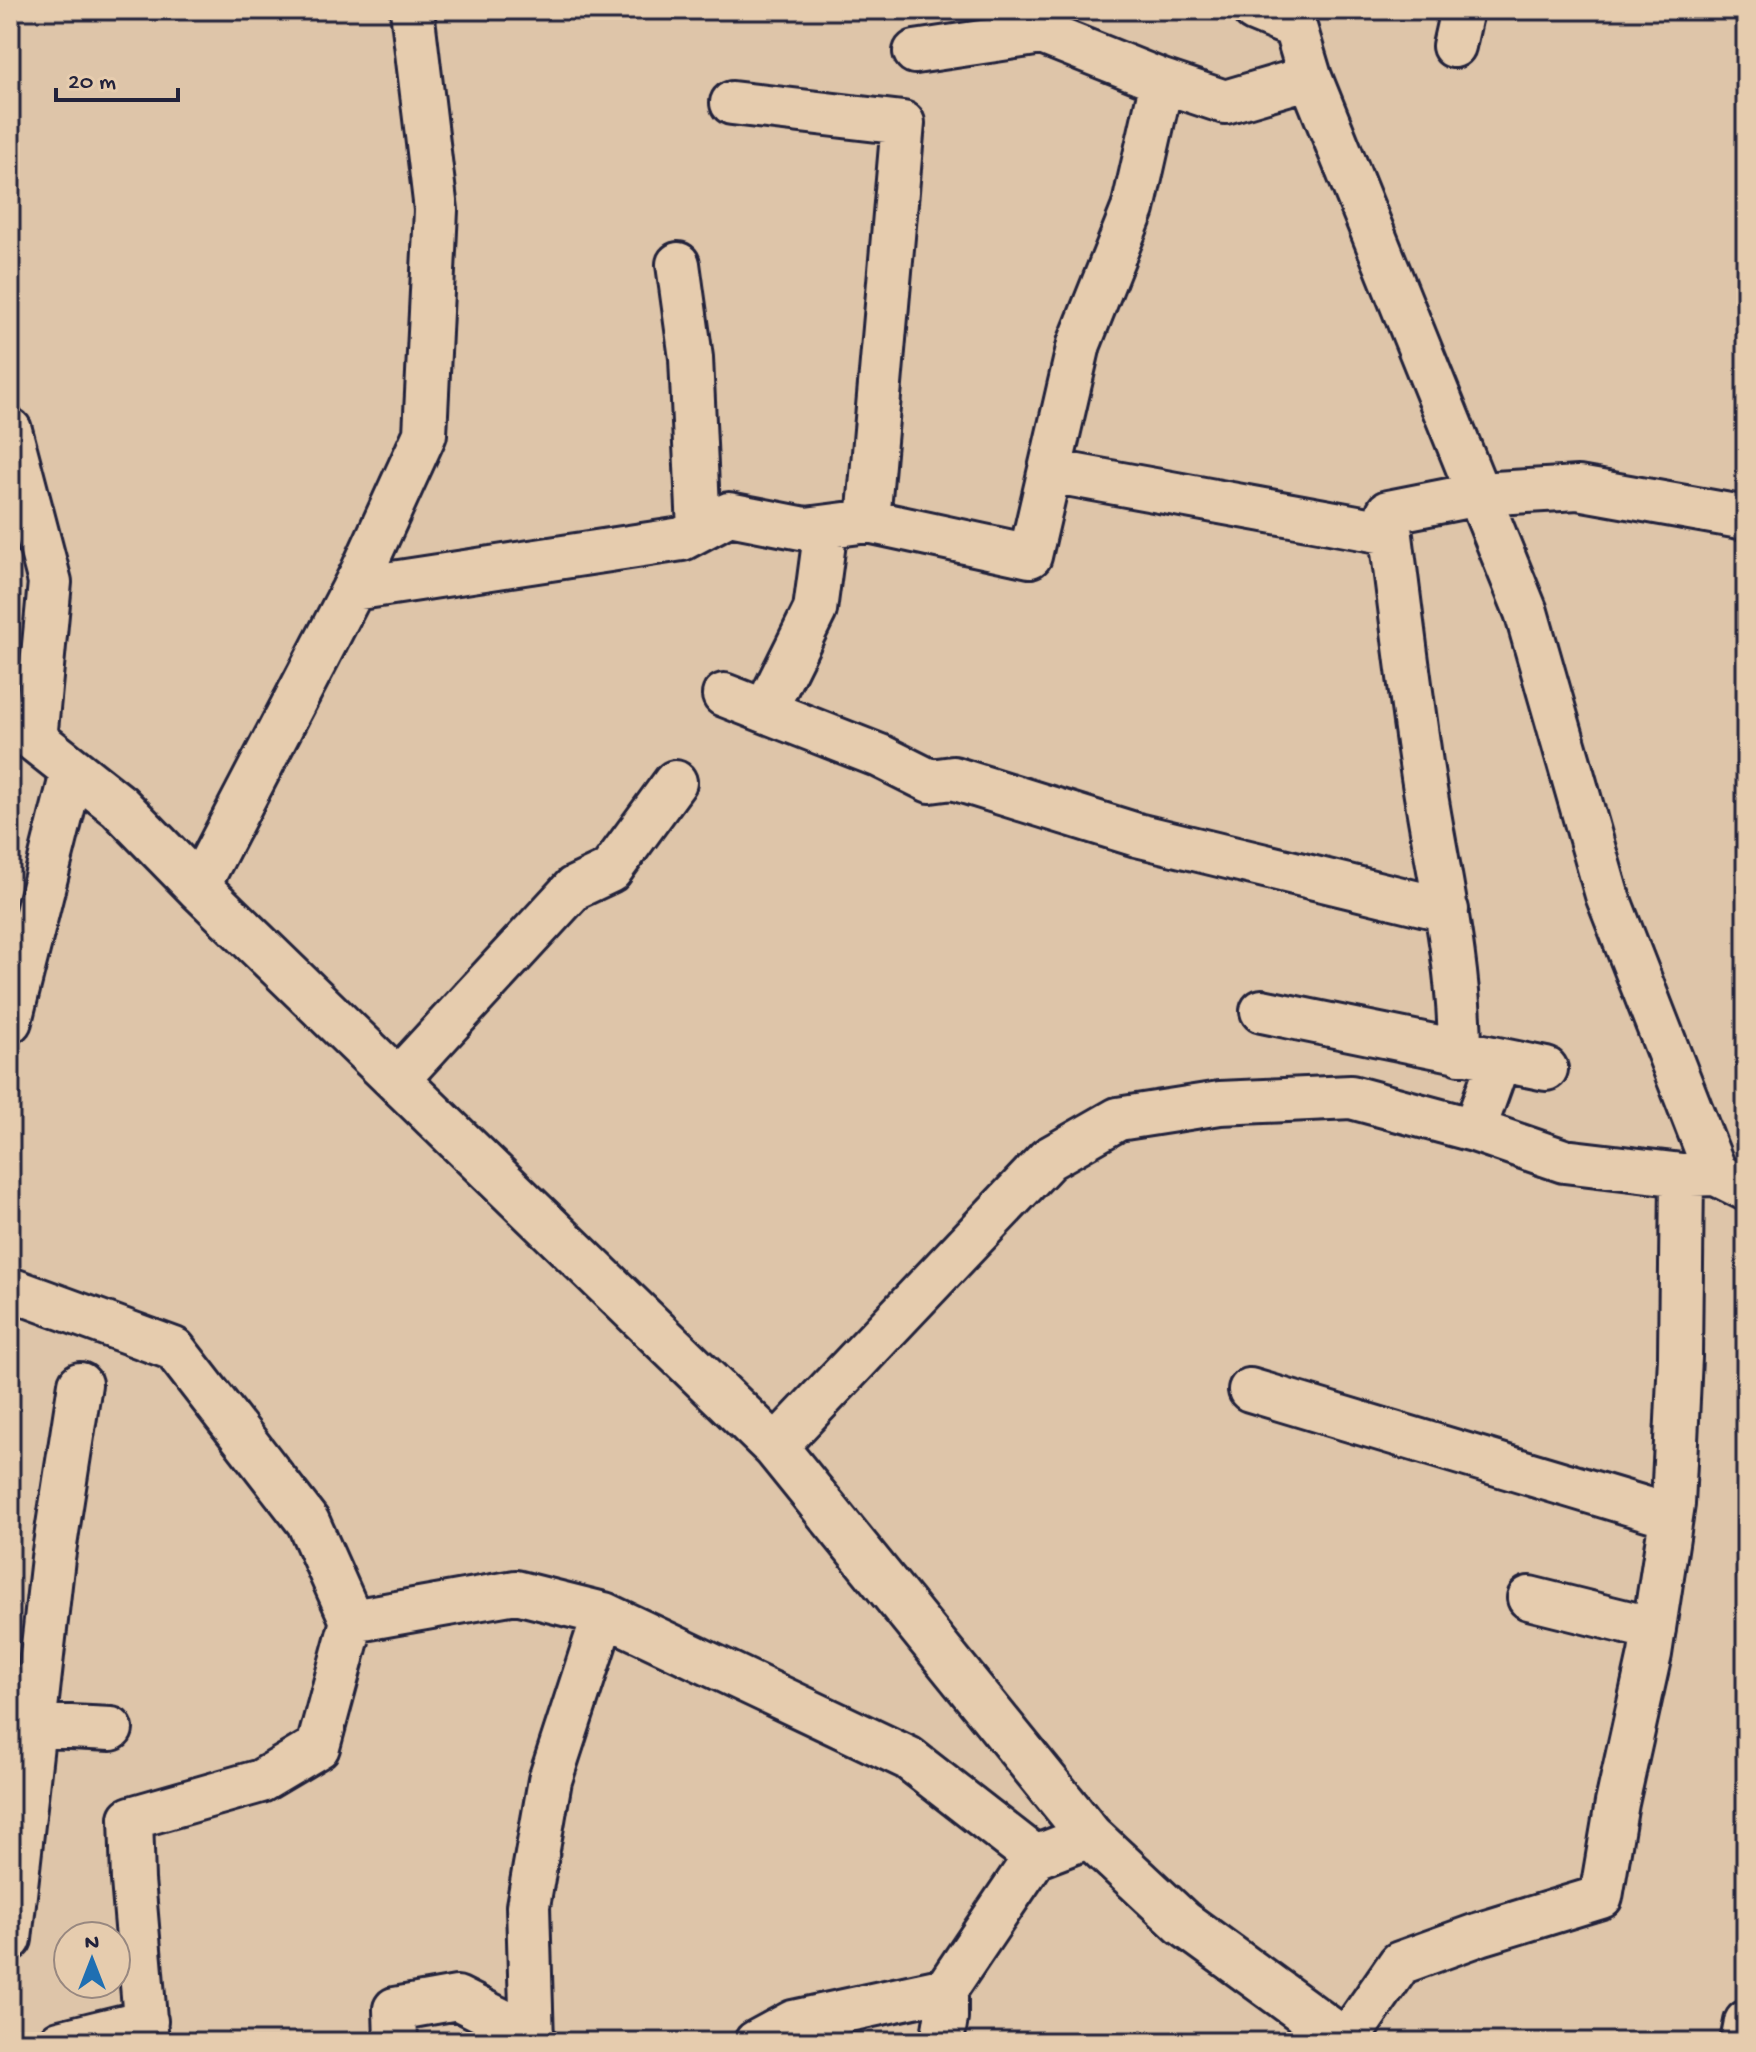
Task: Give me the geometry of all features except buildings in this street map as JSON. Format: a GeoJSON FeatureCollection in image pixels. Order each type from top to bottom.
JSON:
{"type":"FeatureCollection","features":[{"type":"Feature","properties":{"kind":"main road"},"geometry":{"type":"LineString","coordinates":[[22,730],[119,806],[198,887],[775,1447],[1090,1836],[1183,1923],[1346,2042]]}},
{"type":"Feature","properties":{"kind":"street"},"geometry":{"type":"LineString","coordinates":[[198,887],[353,589],[425,434],[436,210],[412,10]]}},
{"type":"Feature","properties":{"kind":"street"},"geometry":{"type":"LineString","coordinates":[[1265,12],[1295,27],[1310,77],[1526,612],[1607,895],[1715,1179],[1680,1357],[1671,1516],[1654,1629],[1617,1803],[1601,1897],[1480,1934],[1400,1963],[1346,2042]]}},
{"type":"Feature","properties":{"kind":"street"},"geometry":{"type":"LineString","coordinates":[[915,52],[1042,33],[1162,81],[1225,102],[1310,77]]}},
{"type":"Feature","properties":{"kind":"street"},"geometry":{"type":"LineString","coordinates":[[353,589],[682,539],[729,514],[806,529],[868,521],[1030,556],[1079,344],[1133,209],[1162,81]]}},
{"type":"Feature","properties":{"kind":"street"},"geometry":{"type":"LineString","coordinates":[[732,103],[903,123],[868,521]]}},
{"type":"Feature","properties":{"kind":"street"},"geometry":{"type":"LineString","coordinates":[[678,264],[691,358],[699,530]]}},
{"type":"Feature","properties":{"kind":"street"},"geometry":{"type":"LineString","coordinates":[[10,430],[50,582],[22,730]]}},
{"type":"Feature","properties":{"kind":"street"},"geometry":{"type":"LineString","coordinates":[[1050,471],[1390,533]]}},
{"type":"Feature","properties":{"kind":"street"},"geometry":{"type":"LineString","coordinates":[[1474,1130],[1480,1056],[1460,1017],[1447,910],[1422,772],[1388,512],[1479,494],[1578,488],[1746,518]]}},
{"type":"Feature","properties":{"kind":"street"},"geometry":{"type":"LineString","coordinates":[[765,711],[815,610],[826,527]]}},
{"type":"Feature","properties":{"kind":"street"},"geometry":{"type":"LineString","coordinates":[[724,695],[880,756],[930,781],[953,778],[1137,835],[1447,910]]}},
{"type":"Feature","properties":{"kind":"street"},"geometry":{"type":"LineString","coordinates":[[10,1021],[18,963],[73,769]]}},
{"type":"Feature","properties":{"kind":"street"},"geometry":{"type":"LineString","coordinates":[[397,1080],[574,888],[610,871],[675,782]]}},
{"type":"Feature","properties":{"kind":"street"},"geometry":{"type":"LineString","coordinates":[[1262,1011],[1546,1069]]}},
{"type":"Feature","properties":{"kind":"street"},"geometry":{"type":"LineString","coordinates":[[775,1447],[1048,1159],[1118,1119],[1220,1103],[1351,1097],[1474,1130],[1564,1161],[1715,1179]]}},
{"type":"Feature","properties":{"kind":"street"},"geometry":{"type":"LineString","coordinates":[[10,1289],[174,1349],[308,1522],[352,1621],[318,1747],[261,1781],[131,1818],[133,1880],[147,2032],[60,2042]]}},
{"type":"Feature","properties":{"kind":"street"},"geometry":{"type":"LineString","coordinates":[[10,1939],[22,1725],[53,1558],[80,1384]]}},
{"type":"Feature","properties":{"kind":"street"},"geometry":{"type":"LineString","coordinates":[[1250,1390],[1671,1516]]}},
{"type":"Feature","properties":{"kind":"street"},"geometry":{"type":"LineString","coordinates":[[352,1621],[516,1592],[604,1614],[908,1758],[1035,1857]]}},
{"type":"Feature","properties":{"kind":"street"},"geometry":{"type":"LineString","coordinates":[[1529,1598],[1654,1629]]}},
{"type":"Feature","properties":{"kind":"street"},"geometry":{"type":"LineString","coordinates":[[532,2039],[528,1906],[550,1780],[604,1614]]}},
{"type":"Feature","properties":{"kind":"street"},"geometry":{"type":"LineString","coordinates":[[22,1725],[111,1729]]}},
{"type":"Feature","properties":{"kind":"street"},"geometry":{"type":"LineString","coordinates":[[756,2042],[793,2022],[952,2023],[1035,1857],[1090,1836]]}},
{"type":"Feature","properties":{"kind":"street"},"geometry":{"type":"LineString","coordinates":[[396,2042],[395,2009],[457,1998],[532,2039]]}},
{"type":"Feature","properties":{"kind":"street"},"geometry":{"type":"LineString","coordinates":[[1742,2042],[1746,2022]]}}]}
